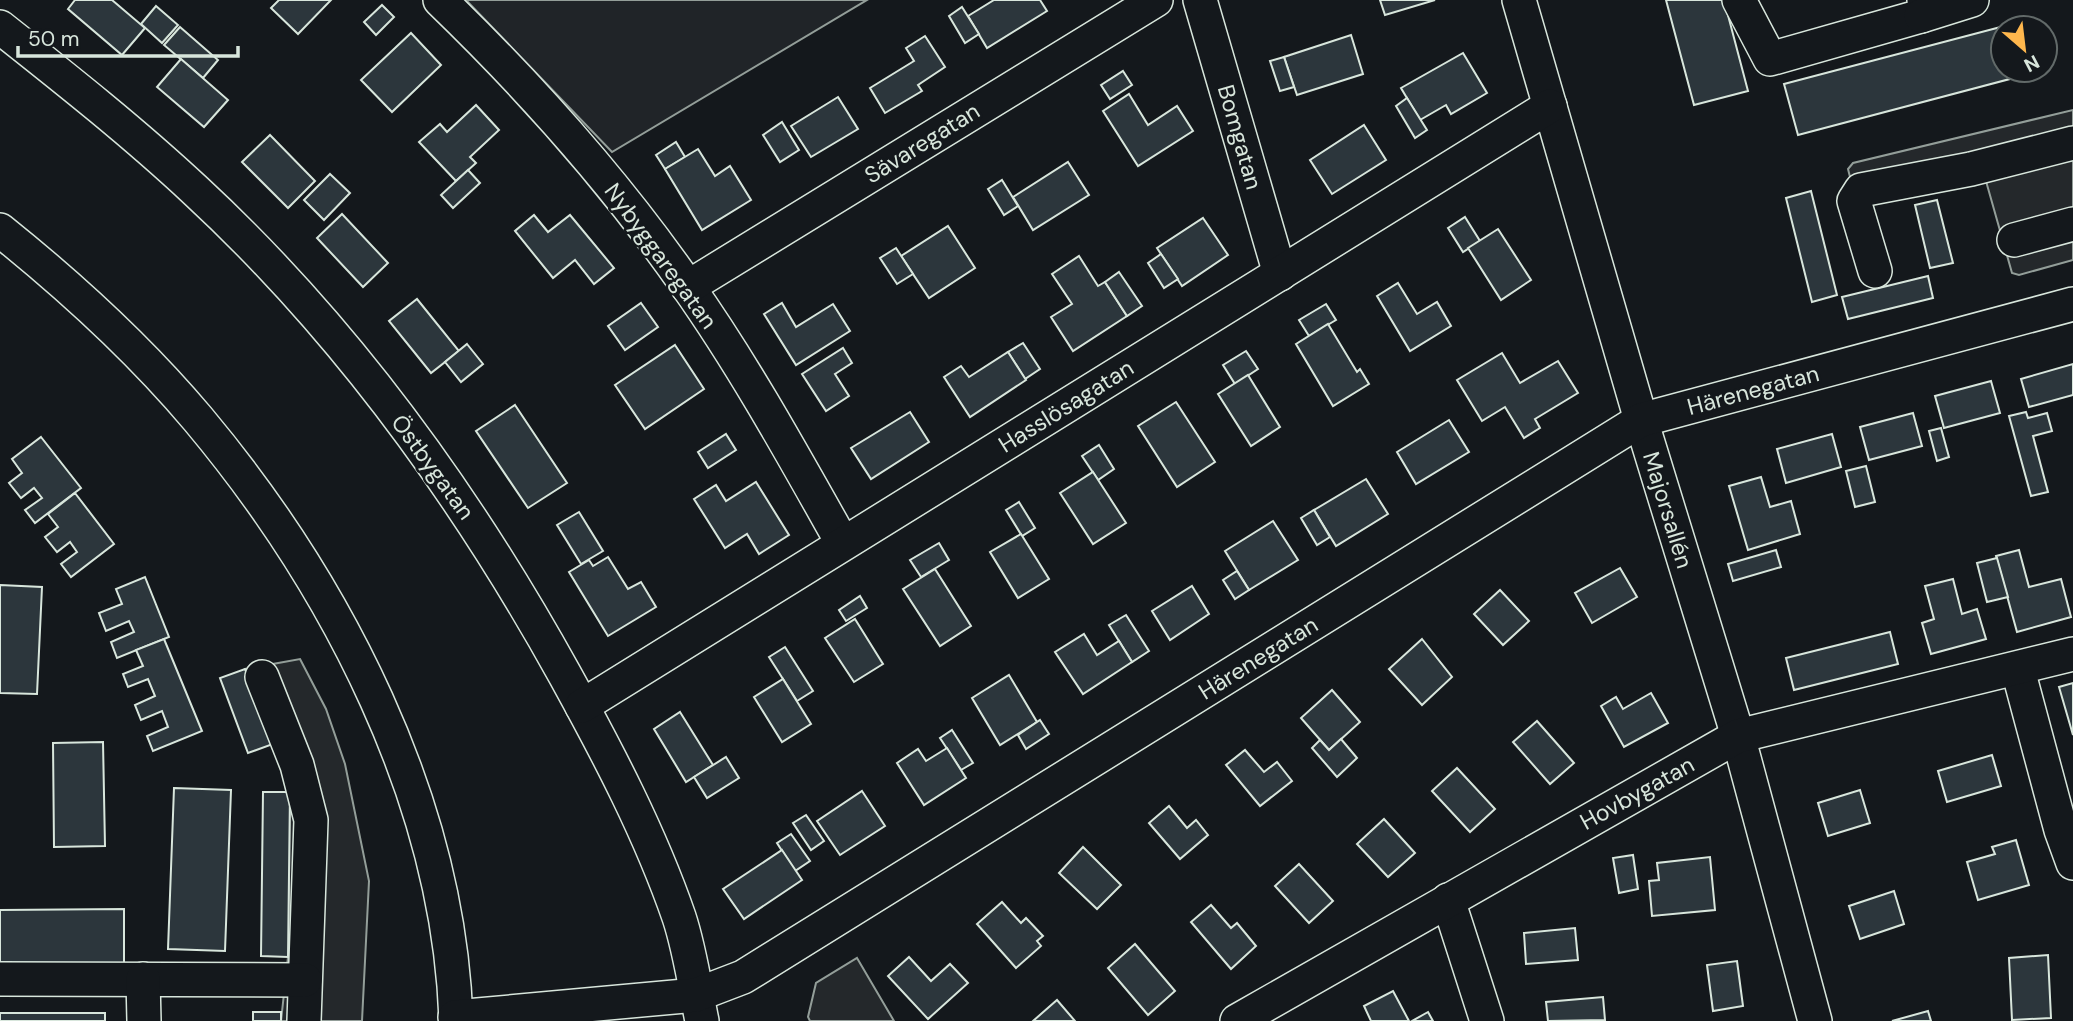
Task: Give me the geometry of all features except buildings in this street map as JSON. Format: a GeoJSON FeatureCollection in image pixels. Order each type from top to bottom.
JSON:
{"type":"FeatureCollection","features":[{"type":"Feature","properties":{"kind":"street","name":"Nybyggaregatan"},"geometry":{"type":"LineString","coordinates":[[440,0],[517,76],[654,240],[688,287],[772,418],[842,542]]}},
{"type":"Feature","properties":{"kind":"street","name":"Sävaregatan"},"geometry":{"type":"LineString","coordinates":[[688,287],[1156,0]]}},
{"type":"Feature","properties":{"kind":"street","name":"Bomgatan"},"geometry":{"type":"LineString","coordinates":[[1200,0],[1280,274]]}},
{"type":"Feature","properties":{"kind":"street","name":"Majorsallén"},"geometry":{"type":"LineString","coordinates":[[1519,0],[1641,420],[1738,736],[1815,1021]]}},
{"type":"Feature","properties":{"kind":"street"},"geometry":{"type":"LineString","coordinates":[[1739,0],[1770,59],[1922,8],[1972,0]]}},
{"type":"Feature","properties":{"kind":"street","name":"Östbygatan"},"geometry":{"type":"LineString","coordinates":[[0,27],[113,116],[198,192],[307,307],[407,428],[457,498],[497,558],[582,706],[662,871],[680,921],[699,1008]]}},
{"type":"Feature","properties":{"kind":"street","name":"Hasslösagatan"},"geometry":{"type":"LineString","coordinates":[[582,706],[842,542],[1550,106]]}},
{"type":"Feature","properties":{"kind":"street"},"geometry":{"type":"LineString","coordinates":[[1875,271],[1854,201],[1861,190],[1971,169],[2073,143]]}},
{"type":"Feature","properties":{"kind":"street"},"geometry":{"type":"LineString","coordinates":[[2014,240],[2073,224]]}},
{"type":"Feature","properties":{"kind":"street"},"geometry":{"type":"LineString","coordinates":[[0,230],[56,275],[139,355],[197,418],[248,481],[331,611],[394,744],[419,815],[438,891],[456,1019]]}},
{"type":"Feature","properties":{"kind":"street","name":"Härenegatan"},"geometry":{"type":"LineString","coordinates":[[456,1019],[699,1008],[743,978],[1641,420],[2073,304]]}},
{"type":"Feature","properties":{"kind":"street","name":"Hovbygatan"},"geometry":{"type":"LineString","coordinates":[[1237,1021],[1738,736],[2018,670],[2073,654]]}},
{"type":"Feature","properties":{"kind":"street"},"geometry":{"type":"LineString","coordinates":[[2018,670],[2061,830],[2073,863]]}},
{"type":"Feature","properties":{"kind":"street"},"geometry":{"type":"LineString","coordinates":[[262,677],[297,765],[311,820],[304,1021]]}},
{"type":"Feature","properties":{"kind":"street"},"geometry":{"type":"LineString","coordinates":[[1448,900],[1487,1021]]}},
{"type":"Feature","properties":{"kind":"street"},"geometry":{"type":"LineString","coordinates":[[0,979],[305,980]]}},
{"type":"Feature","properties":{"kind":"street"},"geometry":{"type":"LineString","coordinates":[[143,979],[144,1021]]}},
{"type":"Feature","properties":{"kind":"shaded area"},"geometry":{"type":"Polygon","coordinates":[[[466,0],[867,0],[612,152],[466,0]]]}},
{"type":"Feature","properties":{"kind":"shaded area"},"geometry":{"type":"Polygon","coordinates":[[[2073,110],[2073,260],[2019,275],[2012,273],[1984,174],[1852,185],[1848,169],[1853,163],[2073,110]]]}},
{"type":"Feature","properties":{"kind":"shaded area"},"geometry":{"type":"Polygon","coordinates":[[[300,659],[326,709],[345,764],[369,881],[362,1021],[281,1021],[288,957],[290,792],[245,669],[300,659]]]}},
{"type":"Feature","properties":{"kind":"shaded area"},"geometry":{"type":"Polygon","coordinates":[[[857,958],[894,1021],[810,1021],[808,1017],[816,983],[857,958]]]}}]}
